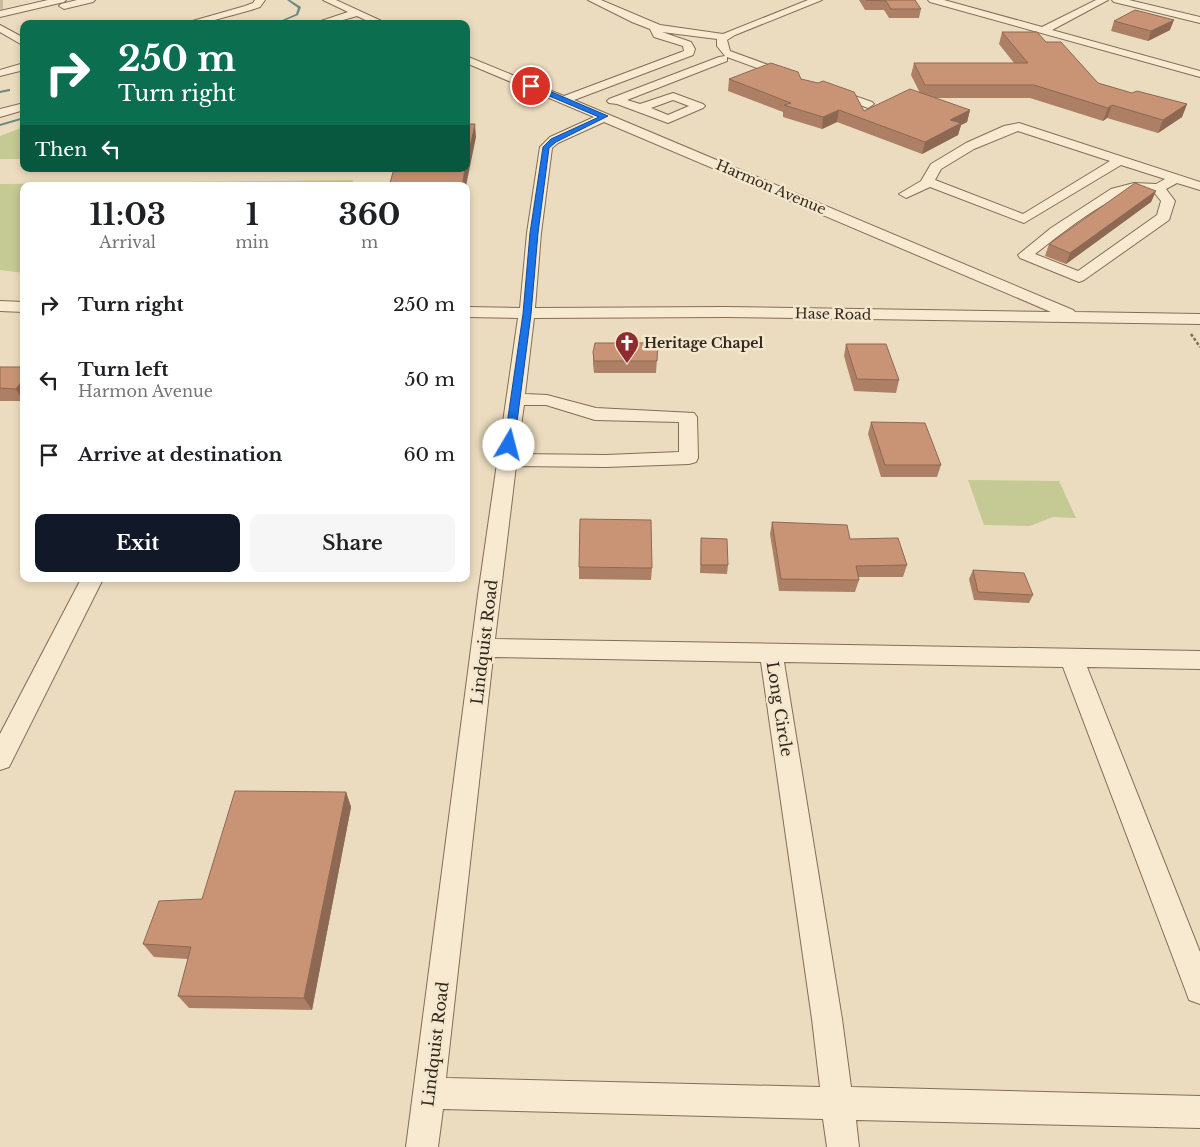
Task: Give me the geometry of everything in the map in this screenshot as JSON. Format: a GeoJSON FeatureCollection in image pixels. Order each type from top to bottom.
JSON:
{"type":"FeatureCollection","features":[{"type":"Feature","properties":{"kind":"street"},"geometry":{"type":"LineString","coordinates":[[0,14],[26,8],[90,0]]}},
{"type":"Feature","properties":{"kind":"street"},"geometry":{"type":"LineString","coordinates":[[202,20],[257,5],[260,0]]}},
{"type":"Feature","properties":{"kind":"street"},"geometry":{"type":"LineString","coordinates":[[328,0],[373,20]]}},
{"type":"Feature","properties":{"kind":"street"},"geometry":{"type":"LineString","coordinates":[[593,0],[654,26],[677,32],[686,30],[725,37]]}},
{"type":"Feature","properties":{"kind":"street"},"geometry":{"type":"LineString","coordinates":[[796,78],[726,54],[722,46],[722,39],[731,33],[817,0]]}},
{"type":"Feature","properties":{"kind":"street"},"geometry":{"type":"LineString","coordinates":[[933,0],[1200,74]]}},
{"type":"Feature","properties":{"kind":"street"},"geometry":{"type":"LineString","coordinates":[[1042,30],[1102,0]]}},
{"type":"Feature","properties":{"kind":"street"},"geometry":{"type":"LineString","coordinates":[[1117,0],[1200,20]]}},
{"type":"Feature","properties":{"kind":"street"},"geometry":{"type":"LineString","coordinates":[[3,4],[18,3],[26,8]]}},
{"type":"Feature","properties":{"kind":"street"},"geometry":{"type":"LineString","coordinates":[[332,20],[356,13]]}},
{"type":"Feature","properties":{"kind":"street"},"geometry":{"type":"LineString","coordinates":[[564,100],[689,53],[690,49],[687,44],[658,35],[654,26]]}},
{"type":"Feature","properties":{"kind":"street"},"geometry":{"type":"LineString","coordinates":[[0,28],[20,40]]}},
{"type":"Feature","properties":{"kind":"street"},"geometry":{"type":"LineString","coordinates":[[589,110],[723,59]]}},
{"type":"Feature","properties":{"kind":"street","name":"Harmon Avenue"},"geometry":{"type":"LineString","coordinates":[[470,61],[1076,317]]}},
{"type":"Feature","properties":{"kind":"street"},"geometry":{"type":"LineString","coordinates":[[0,73],[20,67]]}},
{"type":"Feature","properties":{"kind":"street"},"geometry":{"type":"LineString","coordinates":[[823,88],[868,104]]}},
{"type":"Feature","properties":{"kind":"street"},"geometry":{"type":"LineString","coordinates":[[618,100],[641,108]]}},
{"type":"Feature","properties":{"kind":"street"},"geometry":{"type":"LineString","coordinates":[[0,113],[20,107]]}},
{"type":"Feature","properties":{"kind":"street","name":"Lindquist Road"},"geometry":{"type":"LineString","coordinates":[[422,1147],[507,460],[527,314],[534,233],[546,147],[554,140],[604,116]]}},
{"type":"Feature","properties":{"kind":"street"},"geometry":{"type":"LineString","coordinates":[[906,194],[928,182],[936,167],[970,146],[1019,127],[1200,186]]}},
{"type":"Feature","properties":{"kind":"street"},"geometry":{"type":"LineString","coordinates":[[928,182],[1024,219],[1120,160]]}},
{"type":"Feature","properties":{"kind":"street"},"geometry":{"type":"LineString","coordinates":[[1158,188],[1168,201],[1164,217],[1079,277],[1026,255],[1056,231],[1116,192],[1134,187],[1158,188],[1176,178]]}},
{"type":"Feature","properties":{"kind":"street"},"geometry":{"type":"LineString","coordinates":[[0,306],[20,307]]}},
{"type":"Feature","properties":{"kind":"street","name":"Hase Road"},"geometry":{"type":"LineString","coordinates":[[470,312],[527,314],[725,312],[1200,319]]}},
{"type":"Feature","properties":{"kind":"street"},"geometry":{"type":"LineString","coordinates":[[507,460],[606,461],[689,458],[688,417],[595,414],[547,400],[515,399]]}},
{"type":"Feature","properties":{"kind":"street"},"geometry":{"type":"LineString","coordinates":[[0,759],[90,582]]}},
{"type":"Feature","properties":{"kind":"street","name":"Long Circle"},"geometry":{"type":"LineString","coordinates":[[484,648],[771,653],[827,1019],[844,1147]]}},
{"type":"Feature","properties":{"kind":"street"},"geometry":{"type":"LineString","coordinates":[[771,653],[1200,660]]}},
{"type":"Feature","properties":{"kind":"street"},"geometry":{"type":"LineString","coordinates":[[1071,657],[1200,989]]}},
{"type":"Feature","properties":{"kind":"street"},"geometry":{"type":"LineString","coordinates":[[428,1093],[1200,1112]]}},
{"type":"Feature","properties":{"kind":"green space"},"geometry":{"type":"Polygon","coordinates":[[[20,128],[20,159],[0,159],[0,136],[20,128]]]}},
{"type":"Feature","properties":{"kind":"green space"},"geometry":{"type":"Polygon","coordinates":[[[353,180],[352,182],[181,182],[353,180]]]}},
{"type":"Feature","properties":{"kind":"green space"},"geometry":{"type":"Polygon","coordinates":[[[0,184],[20,184],[20,272],[0,270],[0,184]]]}},
{"type":"Feature","properties":{"kind":"green space"},"geometry":{"type":"Polygon","coordinates":[[[968,480],[1059,481],[1076,518],[1053,517],[1030,526],[984,525],[968,480]]]}},
{"type":"Feature","properties":{"kind":"building"},"geometry":{"type":"Polygon","coordinates":[[[866,0],[915,0],[921,9],[891,9],[886,1],[866,0]]]}},
{"type":"Feature","properties":{"kind":"building"},"geometry":{"type":"Polygon","coordinates":[[[1135,10],[1174,20],[1151,31],[1114,21],[1135,10]]]}},
{"type":"Feature","properties":{"kind":"building"},"geometry":{"type":"Polygon","coordinates":[[[1002,32],[1037,32],[1046,42],[1061,42],[1098,83],[1132,93],[1137,91],[1187,104],[1163,120],[1112,105],[1108,108],[1034,85],[925,85],[914,63],[1028,63],[1002,32]]]}},
{"type":"Feature","properties":{"kind":"building"},"geometry":{"type":"Polygon","coordinates":[[[771,63],[798,72],[801,79],[818,83],[823,81],[854,92],[864,111],[910,89],[970,110],[950,120],[961,123],[925,142],[839,110],[823,117],[784,105],[791,103],[729,79],[771,63]]]}},
{"type":"Feature","properties":{"kind":"building"},"geometry":{"type":"Polygon","coordinates":[[[470,124],[475,124],[470,147],[470,124]]]}},
{"type":"Feature","properties":{"kind":"building"},"geometry":{"type":"Polygon","coordinates":[[[393,172],[464,172],[463,182],[390,182],[393,172]]]}},
{"type":"Feature","properties":{"kind":"building"},"geometry":{"type":"Polygon","coordinates":[[[1135,183],[1156,191],[1070,253],[1049,244],[1135,183]]]}},
{"type":"Feature","properties":{"kind":"building"},"geometry":{"type":"Polygon","coordinates":[[[595,343],[658,343],[657,361],[594,361],[595,343]]]}},
{"type":"Feature","properties":{"kind":"building"},"geometry":{"type":"Polygon","coordinates":[[[846,344],[886,344],[899,380],[857,379],[846,344]]]}},
{"type":"Feature","properties":{"kind":"building"},"geometry":{"type":"Polygon","coordinates":[[[0,367],[20,367],[20,384],[16,389],[0,388],[0,367]]]}},
{"type":"Feature","properties":{"kind":"building"},"geometry":{"type":"Polygon","coordinates":[[[871,422],[925,423],[941,465],[885,465],[871,422]]]}},
{"type":"Feature","properties":{"kind":"building"},"geometry":{"type":"Polygon","coordinates":[[[580,519],[651,520],[652,568],[579,567],[580,519]]]}},
{"type":"Feature","properties":{"kind":"building"},"geometry":{"type":"Polygon","coordinates":[[[772,522],[847,525],[850,539],[898,538],[907,565],[856,566],[859,580],[781,579],[772,522]]]}},
{"type":"Feature","properties":{"kind":"building"},"geometry":{"type":"Polygon","coordinates":[[[701,538],[727,539],[728,565],[701,565],[701,538]]]}},
{"type":"Feature","properties":{"kind":"building"},"geometry":{"type":"Polygon","coordinates":[[[973,570],[1024,573],[1033,595],[978,592],[973,570]]]}},
{"type":"Feature","properties":{"kind":"building"},"geometry":{"type":"Polygon","coordinates":[[[235,791],[346,792],[304,998],[178,996],[191,947],[143,944],[159,901],[202,899],[235,791]]]}},
{"type":"Feature","properties":{"kind":"waterway"},"geometry":{"type":"LineString","coordinates":[[284,20],[297,15],[300,8],[288,0]]}},
{"type":"Feature","properties":{"kind":"waterway"},"geometry":{"type":"LineString","coordinates":[[0,92],[9,90]]}},
{"type":"Feature","properties":{"kind":"waterway"},"geometry":{"type":"LineString","coordinates":[[0,125],[20,119]]}},
{"type":"Feature","properties":{"kind":"place","name":"Heritage Chapel"},"geometry":{"type":"Point","coordinates":[627,364]}},
{"type":"Feature","properties":{"kind":"route"},"geometry":{"type":"LineString","coordinates":[[509,445],[527,314],[534,233],[546,147],[554,140],[604,116],[531,86]]}}]}
